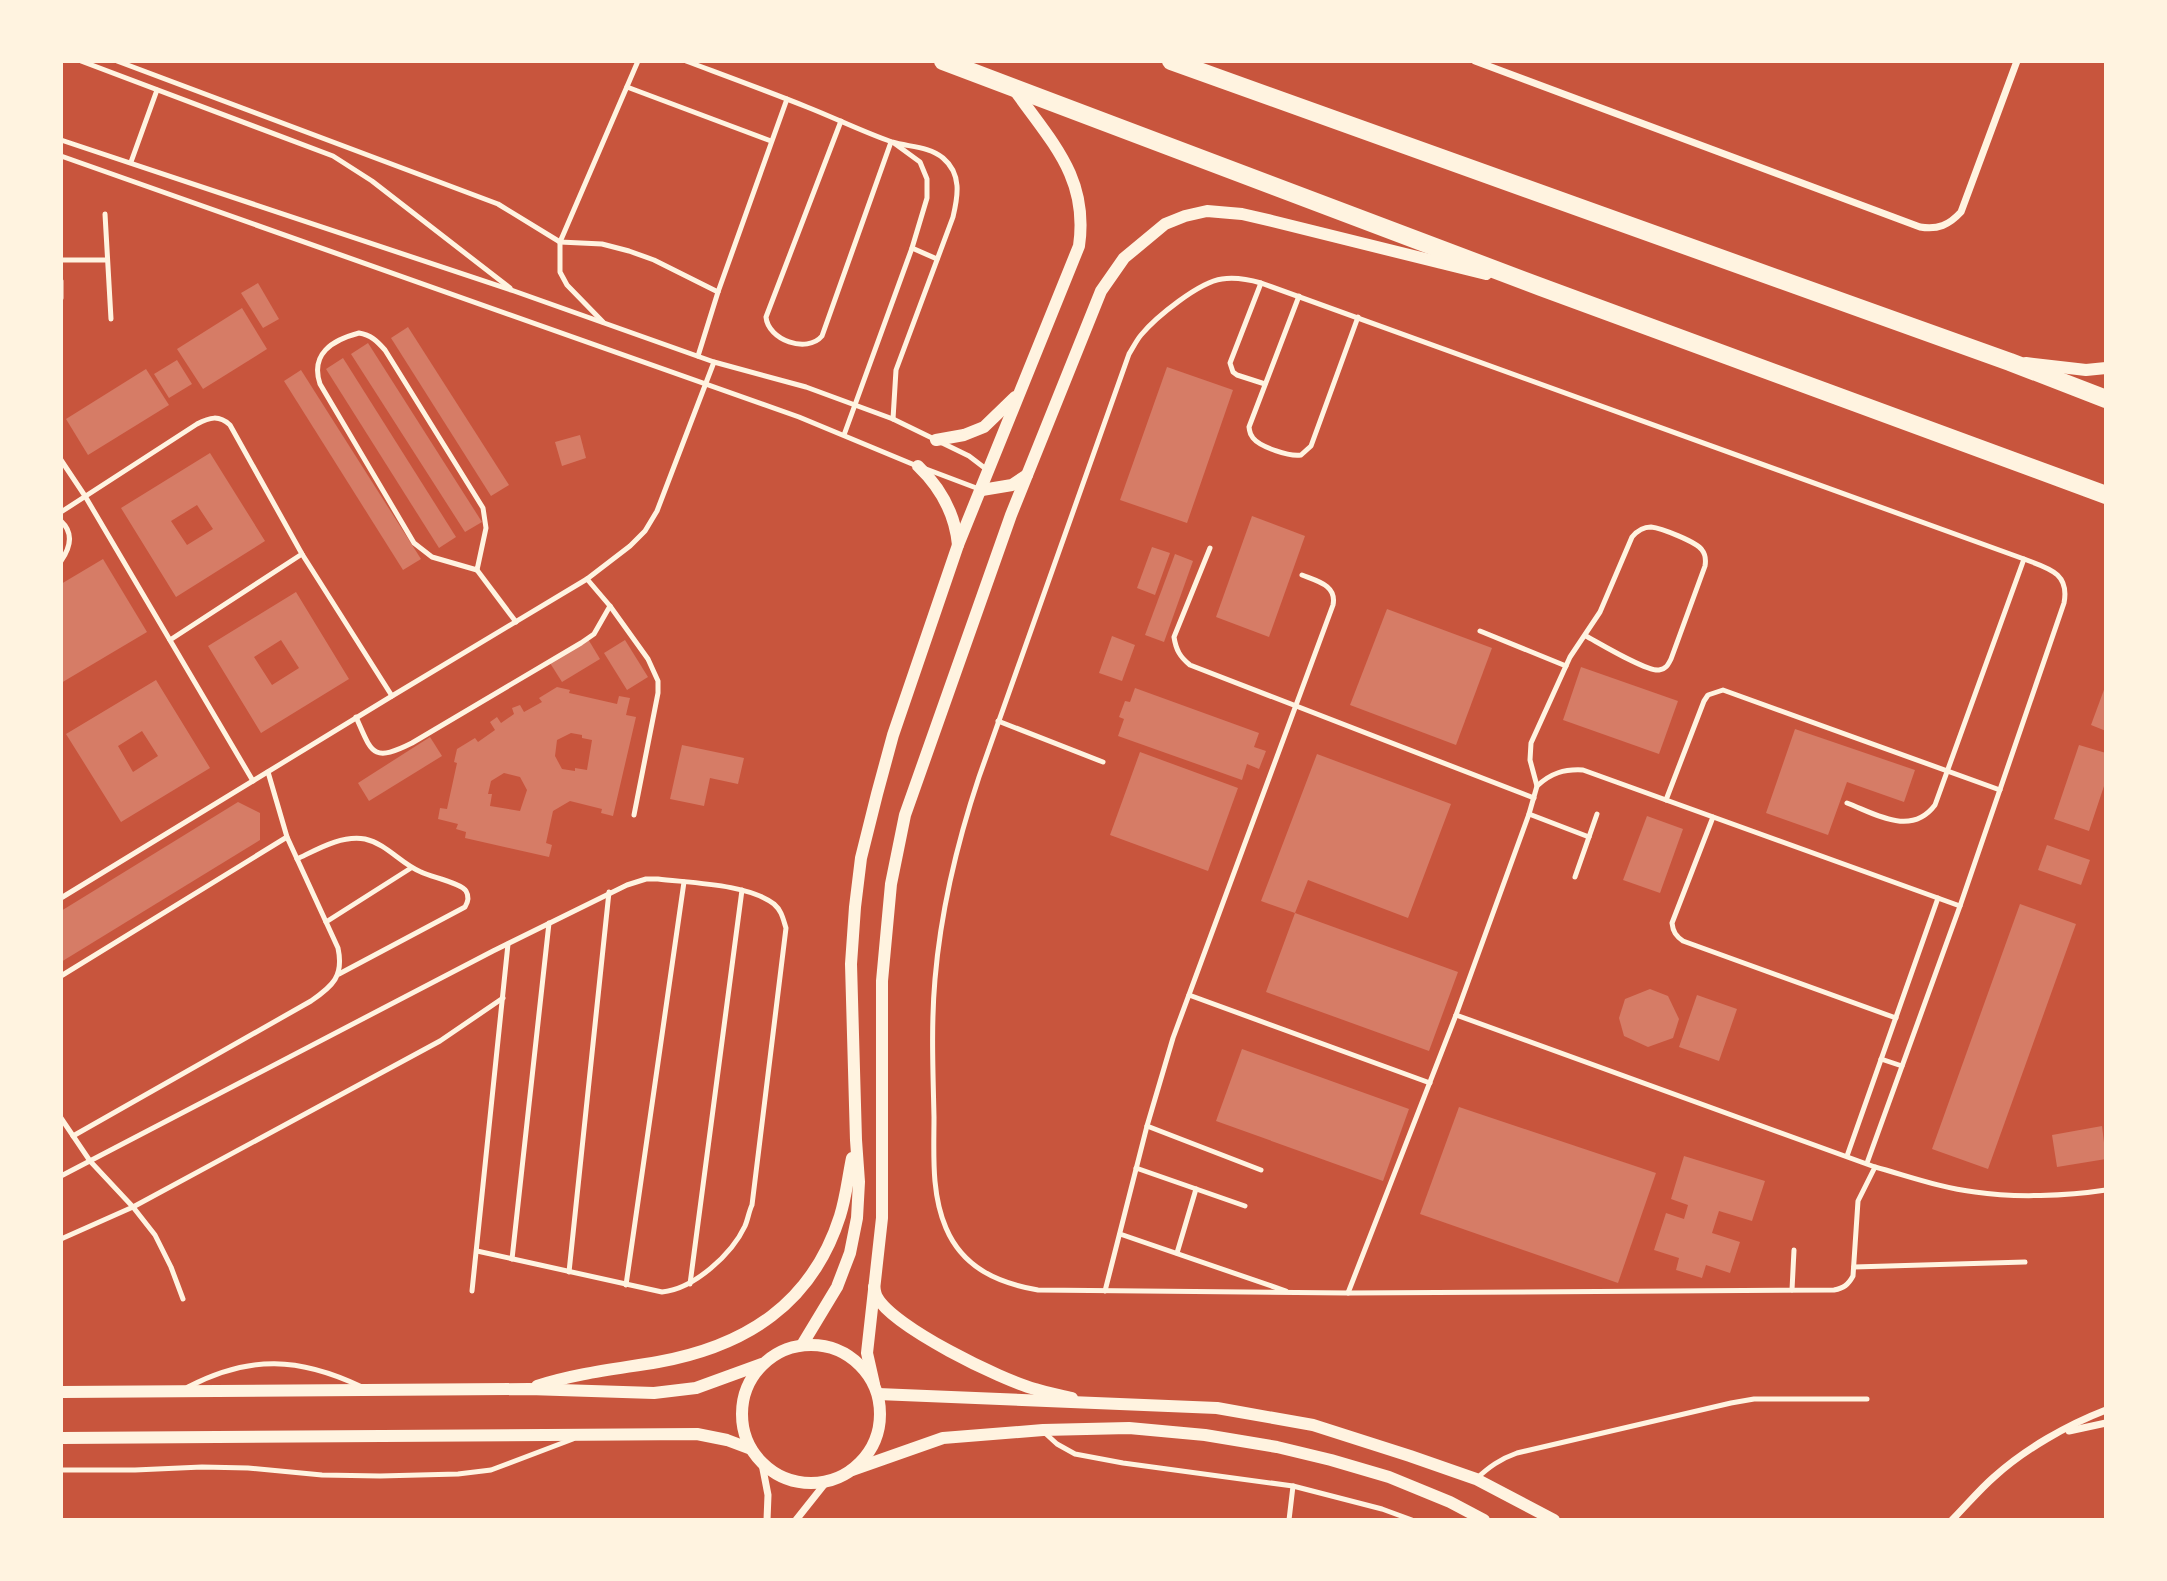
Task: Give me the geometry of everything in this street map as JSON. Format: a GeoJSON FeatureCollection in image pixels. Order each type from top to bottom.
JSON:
{"type":"FeatureCollection","features":[{"type":"Feature","properties":{"kind":"main road"},"geometry":{"type":"LineString","coordinates":[[943,61],[1541,287],[2106,495]]}},
{"type":"Feature","properties":{"kind":"main road"},"geometry":{"type":"LineString","coordinates":[[1171,61],[2010,362],[2106,399]]}},
{"type":"Feature","properties":{"kind":"street"},"geometry":{"type":"LineString","coordinates":[[1475,61],[1932,229],[1952,221],[1961,212],[2017,61]]}},
{"type":"Feature","properties":{"kind":"street"},"geometry":{"type":"LineString","coordinates":[[802,1345],[837,1287],[849,1253],[858,1206],[851,964],[861,858],[893,735],[958,545],[1079,246],[1082,229],[1079,193],[1073,177],[1014,89]]}},
{"type":"Feature","properties":{"kind":"street"},"geometry":{"type":"LineString","coordinates":[[852,1470],[867,1455],[877,1436],[881,1415],[867,1353],[882,1218],[882,981],[891,884],[905,815],[1011,515],[1101,291],[1124,258],[1165,224],[1207,211],[1242,214],[1541,287]]}},
{"type":"Feature","properties":{"kind":"street"},"geometry":{"type":"LineString","coordinates":[[2010,362],[2087,370],[2106,368]]}},
{"type":"Feature","properties":{"kind":"street"},"geometry":{"type":"LineString","coordinates":[[936,440],[984,428],[1020,392]]}},
{"type":"Feature","properties":{"kind":"street"},"geometry":{"type":"LineString","coordinates":[[918,466],[946,501],[954,522],[958,545]]}},
{"type":"Feature","properties":{"kind":"street"},"geometry":{"type":"LineString","coordinates":[[990,471],[1002,488],[1011,515]]}},
{"type":"Feature","properties":{"kind":"street"},"geometry":{"type":"LineString","coordinates":[[982,490],[1012,485],[1028,474]]}},
{"type":"Feature","properties":{"kind":"street"},"geometry":{"type":"LineString","coordinates":[[529,1389],[584,1373],[658,1362],[704,1351],[736,1339],[764,1322],[790,1300],[812,1274],[829,1245],[841,1214],[856,1140]]}},
{"type":"Feature","properties":{"kind":"street"},"geometry":{"type":"LineString","coordinates":[[874,1286],[877,1297],[897,1317],[967,1362],[1033,1389],[1104,1405]]}},
{"type":"Feature","properties":{"kind":"street"},"geometry":{"type":"LineString","coordinates":[[61,1392],[529,1389],[654,1393],[716,1382],[762,1364],[780,1352],[802,1345],[836,1349],[852,1357],[864,1369],[876,1389]]}},
{"type":"Feature","properties":{"kind":"street"},"geometry":{"type":"LineString","coordinates":[[762,1364],[751,1378],[744,1395],[741,1414],[744,1432],[751,1449],[762,1464],[792,1481],[827,1481],[943,1438],[1043,1430],[1129,1428],[1205,1435],[1277,1447],[1389,1477],[1450,1502],[1484,1520]]}},
{"type":"Feature","properties":{"kind":"street"},"geometry":{"type":"LineString","coordinates":[[876,1389],[1104,1405],[1217,1408],[1312,1425],[1476,1479],[1554,1520]]}},
{"type":"Feature","properties":{"kind":"street"},"geometry":{"type":"LineString","coordinates":[[1952,1520],[1995,1476],[2025,1453],[2058,1433],[2106,1410]]}},
{"type":"Feature","properties":{"kind":"street"},"geometry":{"type":"LineString","coordinates":[[2058,1433],[2106,1423]]}},
{"type":"Feature","properties":{"kind":"street"},"geometry":{"type":"LineString","coordinates":[[61,1438],[697,1434],[727,1440],[751,1449]]}},
{"type":"Feature","properties":{"kind":"street"},"geometry":{"type":"LineString","coordinates":[[762,1464],[768,1495],[767,1520]]}},
{"type":"Feature","properties":{"kind":"street"},"geometry":{"type":"LineString","coordinates":[[796,1520],[827,1481]]}},
{"type":"Feature","properties":{"kind":"lane"},"geometry":{"type":"LineString","coordinates":[[81,61],[332,156],[353,167],[514,291]]}},
{"type":"Feature","properties":{"kind":"lane"},"geometry":{"type":"LineString","coordinates":[[117,61],[498,204],[561,242],[602,244],[629,251],[654,260],[718,292]]}},
{"type":"Feature","properties":{"kind":"lane"},"geometry":{"type":"LineString","coordinates":[[605,324],[567,285],[560,272],[561,242],[638,61]]}},
{"type":"Feature","properties":{"kind":"lane"},"geometry":{"type":"LineString","coordinates":[[686,61],[891,142],[929,151],[942,157],[952,169],[958,183],[953,217],[896,370],[893,419]]}},
{"type":"Feature","properties":{"kind":"lane"},"geometry":{"type":"LineString","coordinates":[[627,87],[771,141]]}},
{"type":"Feature","properties":{"kind":"lane"},"geometry":{"type":"LineString","coordinates":[[131,162],[157,90]]}},
{"type":"Feature","properties":{"kind":"lane"},"geometry":{"type":"LineString","coordinates":[[698,356],[787,99]]}},
{"type":"Feature","properties":{"kind":"lane"},"geometry":{"type":"LineString","coordinates":[[841,121],[768,311],[766,324],[774,334],[806,345],[813,344],[822,336],[891,142]]}},
{"type":"Feature","properties":{"kind":"lane"},"geometry":{"type":"LineString","coordinates":[[61,140],[514,291],[714,362],[806,387],[893,419],[969,456],[990,471]]}},
{"type":"Feature","properties":{"kind":"lane"},"geometry":{"type":"LineString","coordinates":[[844,435],[912,248],[927,198],[927,179],[920,162],[891,142]]}},
{"type":"Feature","properties":{"kind":"lane"},"geometry":{"type":"LineString","coordinates":[[69,143],[61,154],[705,384],[982,490]]}},
{"type":"Feature","properties":{"kind":"lane"},"geometry":{"type":"LineString","coordinates":[[105,214],[111,319]]}},
{"type":"Feature","properties":{"kind":"lane"},"geometry":{"type":"LineString","coordinates":[[912,248],[937,259]]}},
{"type":"Feature","properties":{"kind":"lane"},"geometry":{"type":"LineString","coordinates":[[61,260],[107,260]]}},
{"type":"Feature","properties":{"kind":"lane"},"geometry":{"type":"LineString","coordinates":[[1867,1163],[2000,790],[2066,594],[2065,585],[2053,571],[2024,559],[1242,277],[1219,279],[1199,288],[1158,318],[1142,334],[1129,354],[998,721],[962,827],[950,878],[934,982],[934,1173],[937,1202],[946,1229],[962,1253],[984,1272],[1010,1285],[1038,1290],[1348,1293],[1843,1289],[1853,1276],[1857,1201],[1875,1167]]}},
{"type":"Feature","properties":{"kind":"lane"},"geometry":{"type":"LineString","coordinates":[[61,281],[61,298]]}},
{"type":"Feature","properties":{"kind":"lane"},"geometry":{"type":"LineString","coordinates":[[1261,283],[1230,363],[1233,372],[1265,384]]}},
{"type":"Feature","properties":{"kind":"lane"},"geometry":{"type":"LineString","coordinates":[[1299,296],[1251,420],[1250,433],[1259,443],[1289,455],[1301,455],[1311,446],[1358,317]]}},
{"type":"Feature","properties":{"kind":"lane"},"geometry":{"type":"LineString","coordinates":[[477,570],[486,528],[483,508],[385,350],[367,334],[359,332],[321,352],[317,364],[320,384],[414,543],[432,557],[477,570],[516,622]]}},
{"type":"Feature","properties":{"kind":"lane"},"geometry":{"type":"LineString","coordinates":[[61,898],[587,579],[630,546],[645,531],[657,512],[714,362]]}},
{"type":"Feature","properties":{"kind":"lane"},"geometry":{"type":"LineString","coordinates":[[61,512],[197,424],[214,417],[223,419],[230,425],[302,554],[392,696]]}},
{"type":"Feature","properties":{"kind":"lane"},"geometry":{"type":"LineString","coordinates":[[61,460],[85,496],[253,781]]}},
{"type":"Feature","properties":{"kind":"lane"},"geometry":{"type":"LineString","coordinates":[[61,522],[69,533],[70,544],[61,561]]}},
{"type":"Feature","properties":{"kind":"lane"},"geometry":{"type":"LineString","coordinates":[[1348,1293],[1430,1083],[1529,814],[1537,786],[1530,760],[1531,743],[1566,666],[1600,612],[1637,531],[1657,528],[1692,542],[1704,552],[1705,566],[1671,659],[1663,669],[1649,669],[1586,636]]}},
{"type":"Feature","properties":{"kind":"lane"},"geometry":{"type":"LineString","coordinates":[[1210,548],[1174,637],[1176,648],[1190,665],[1534,798]]}},
{"type":"Feature","properties":{"kind":"lane"},"geometry":{"type":"LineString","coordinates":[[170,640],[302,554]]}},
{"type":"Feature","properties":{"kind":"lane"},"geometry":{"type":"LineString","coordinates":[[1847,803],[1894,820],[1913,822],[1922,819],[1935,805],[2024,559]]}},
{"type":"Feature","properties":{"kind":"lane"},"geometry":{"type":"LineString","coordinates":[[1105,1291],[1147,1126],[1173,1038],[1334,600],[1331,589],[1326,585],[1302,575]]}},
{"type":"Feature","properties":{"kind":"lane"},"geometry":{"type":"LineString","coordinates":[[587,579],[648,659],[658,681],[658,693],[634,815]]}},
{"type":"Feature","properties":{"kind":"lane"},"geometry":{"type":"LineString","coordinates":[[356,717],[370,748],[380,753],[395,752],[581,643],[594,634],[610,606]]}},
{"type":"Feature","properties":{"kind":"lane"},"geometry":{"type":"LineString","coordinates":[[1480,631],[1566,666]]}},
{"type":"Feature","properties":{"kind":"lane"},"geometry":{"type":"LineString","coordinates":[[1666,800],[1704,701],[1708,695],[1723,690],[2000,790]]}},
{"type":"Feature","properties":{"kind":"lane"},"geometry":{"type":"LineString","coordinates":[[998,721],[1103,762]]}},
{"type":"Feature","properties":{"kind":"lane"},"geometry":{"type":"LineString","coordinates":[[1537,786],[1558,772],[1583,770],[1959,906]]}},
{"type":"Feature","properties":{"kind":"lane"},"geometry":{"type":"LineString","coordinates":[[73,1136],[311,1001],[330,988],[339,974],[341,961],[338,948],[287,837],[268,772]]}},
{"type":"Feature","properties":{"kind":"lane"},"geometry":{"type":"LineString","coordinates":[[1529,814],[1589,837]]}},
{"type":"Feature","properties":{"kind":"lane"},"geometry":{"type":"LineString","coordinates":[[1575,877],[1597,814]]}},
{"type":"Feature","properties":{"kind":"lane"},"geometry":{"type":"LineString","coordinates":[[1713,817],[1672,923],[1677,937],[1896,1018]]}},
{"type":"Feature","properties":{"kind":"lane"},"geometry":{"type":"LineString","coordinates":[[61,976],[287,837]]}},
{"type":"Feature","properties":{"kind":"lane"},"geometry":{"type":"LineString","coordinates":[[297,859],[338,840],[365,839],[390,850],[411,868],[467,891],[468,900],[465,907],[339,974]]}},
{"type":"Feature","properties":{"kind":"lane"},"geometry":{"type":"LineString","coordinates":[[326,922],[411,868]]}},
{"type":"Feature","properties":{"kind":"lane"},"geometry":{"type":"LineString","coordinates":[[61,1176],[609,892],[646,879],[742,890],[774,904],[781,913],[786,928],[752,1205],[739,1236],[713,1266],[690,1284],[662,1292],[477,1251]]}},
{"type":"Feature","properties":{"kind":"lane"},"geometry":{"type":"LineString","coordinates":[[626,1285],[684,882]]}},
{"type":"Feature","properties":{"kind":"lane"},"geometry":{"type":"LineString","coordinates":[[690,1284],[742,890]]}},
{"type":"Feature","properties":{"kind":"lane"},"geometry":{"type":"LineString","coordinates":[[569,1272],[609,892]]}},
{"type":"Feature","properties":{"kind":"lane"},"geometry":{"type":"LineString","coordinates":[[1847,1156],[1938,898]]}},
{"type":"Feature","properties":{"kind":"lane"},"geometry":{"type":"LineString","coordinates":[[512,1259],[549,923]]}},
{"type":"Feature","properties":{"kind":"lane"},"geometry":{"type":"LineString","coordinates":[[472,1291],[508,944]]}},
{"type":"Feature","properties":{"kind":"lane"},"geometry":{"type":"LineString","coordinates":[[1189,995],[1430,1083]]}},
{"type":"Feature","properties":{"kind":"lane"},"geometry":{"type":"LineString","coordinates":[[61,1239],[133,1207],[440,1041],[503,998]]}},
{"type":"Feature","properties":{"kind":"lane"},"geometry":{"type":"LineString","coordinates":[[1455,1016],[1875,1167],[1942,1186],[2009,1195],[2089,1193],[2106,1190]]}},
{"type":"Feature","properties":{"kind":"lane"},"geometry":{"type":"LineString","coordinates":[[1881,1059],[1902,1066]]}},
{"type":"Feature","properties":{"kind":"lane"},"geometry":{"type":"LineString","coordinates":[[61,1118],[90,1161],[155,1235],[183,1300]]}},
{"type":"Feature","properties":{"kind":"lane"},"geometry":{"type":"LineString","coordinates":[[1147,1126],[1261,1170]]}},
{"type":"Feature","properties":{"kind":"lane"},"geometry":{"type":"LineString","coordinates":[[1136,1167],[1245,1206]]}},
{"type":"Feature","properties":{"kind":"lane"},"geometry":{"type":"LineString","coordinates":[[1177,1253],[1196,1189]]}},
{"type":"Feature","properties":{"kind":"lane"},"geometry":{"type":"LineString","coordinates":[[1120,1234],[1293,1293]]}},
{"type":"Feature","properties":{"kind":"lane"},"geometry":{"type":"LineString","coordinates":[[1792,1290],[1794,1250]]}},
{"type":"Feature","properties":{"kind":"lane"},"geometry":{"type":"LineString","coordinates":[[1854,1267],[2025,1262]]}},
{"type":"Feature","properties":{"kind":"lane"},"geometry":{"type":"LineString","coordinates":[[180,1391],[223,1371],[281,1363],[320,1369],[368,1390]]}},
{"type":"Feature","properties":{"kind":"lane"},"geometry":{"type":"LineString","coordinates":[[1476,1479],[1489,1467],[1517,1453],[1708,1407],[1755,1399],[1867,1399]]}},
{"type":"Feature","properties":{"kind":"lane"},"geometry":{"type":"LineString","coordinates":[[1043,1430],[1057,1444],[1075,1454],[1293,1486],[1412,1520]]}},
{"type":"Feature","properties":{"kind":"lane"},"geometry":{"type":"LineString","coordinates":[[61,1470],[202,1467],[322,1475],[458,1474],[491,1470],[582,1436]]}},
{"type":"Feature","properties":{"kind":"lane"},"geometry":{"type":"LineString","coordinates":[[1289,1520],[1293,1486]]}},
{"type":"Feature","properties":{"kind":"building"},"geometry":{"type":"Polygon","coordinates":[[[258,283],[279,319],[263,328],[241,293],[258,283]]]}},
{"type":"Feature","properties":{"kind":"building"},"geometry":{"type":"Polygon","coordinates":[[[242,308],[267,349],[203,389],[177,349],[242,308]]]}},
{"type":"Feature","properties":{"kind":"building"},"geometry":{"type":"Polygon","coordinates":[[[408,327],[509,485],[491,496],[391,338],[408,327]]]}},
{"type":"Feature","properties":{"kind":"building"},"geometry":{"type":"Polygon","coordinates":[[[368,343],[482,522],[465,532],[351,354],[368,343]]]}},
{"type":"Feature","properties":{"kind":"building"},"geometry":{"type":"Polygon","coordinates":[[[343,358],[456,537],[439,548],[326,369],[343,358]]]}},
{"type":"Feature","properties":{"kind":"building"},"geometry":{"type":"Polygon","coordinates":[[[177,360],[192,384],[169,398],[154,374],[177,360]]]}},
{"type":"Feature","properties":{"kind":"building"},"geometry":{"type":"Polygon","coordinates":[[[1167,367],[1233,390],[1187,523],[1120,500],[1167,367]]]}},
{"type":"Feature","properties":{"kind":"building"},"geometry":{"type":"Polygon","coordinates":[[[146,369],[169,405],[88,455],[66,419],[146,369]]]}},
{"type":"Feature","properties":{"kind":"building"},"geometry":{"type":"Polygon","coordinates":[[[301,370],[421,559],[403,570],[284,381],[301,370]]]}},
{"type":"Feature","properties":{"kind":"building"},"geometry":{"type":"Polygon","coordinates":[[[580,435],[586,458],[562,466],[555,442],[580,435]]]}},
{"type":"Feature","properties":{"kind":"building"},"geometry":{"type":"Polygon","coordinates":[[[210,453],[265,541],[176,597],[121,508],[210,453]],[[197,505],[171,521],[187,545],[213,529],[197,505]]]}},
{"type":"Feature","properties":{"kind":"building"},"geometry":{"type":"Polygon","coordinates":[[[1252,516],[1305,536],[1269,637],[1216,617],[1252,516]]]}},
{"type":"Feature","properties":{"kind":"building"},"geometry":{"type":"Polygon","coordinates":[[[1152,547],[1170,553],[1155,595],[1137,588],[1152,547]]]}},
{"type":"Feature","properties":{"kind":"building"},"geometry":{"type":"Polygon","coordinates":[[[1175,554],[1193,561],[1164,642],[1145,635],[1175,554]]]}},
{"type":"Feature","properties":{"kind":"building"},"geometry":{"type":"Polygon","coordinates":[[[103,559],[147,632],[61,683],[61,584],[103,559]]]}},
{"type":"Feature","properties":{"kind":"building"},"geometry":{"type":"Polygon","coordinates":[[[296,592],[349,679],[261,733],[208,646],[296,592]],[[281,640],[254,657],[272,685],[299,668],[281,640]]]}},
{"type":"Feature","properties":{"kind":"building"},"geometry":{"type":"Polygon","coordinates":[[[1387,609],[1492,648],[1456,745],[1350,705],[1387,609]]]}},
{"type":"Feature","properties":{"kind":"building"},"geometry":{"type":"Polygon","coordinates":[[[1112,636],[1135,645],[1122,681],[1099,673],[1112,636]]]}},
{"type":"Feature","properties":{"kind":"building"},"geometry":{"type":"Polygon","coordinates":[[[588,639],[600,659],[562,682],[550,663],[588,639]]]}},
{"type":"Feature","properties":{"kind":"building"},"geometry":{"type":"Polygon","coordinates":[[[625,640],[648,677],[627,690],[604,653],[625,640]]]}},
{"type":"Feature","properties":{"kind":"building"},"geometry":{"type":"Polygon","coordinates":[[[1581,667],[1678,701],[1659,754],[1563,720],[1581,667]]]}},
{"type":"Feature","properties":{"kind":"building"},"geometry":{"type":"Polygon","coordinates":[[[156,680],[210,768],[121,822],[66,734],[156,680]],[[142,731],[118,746],[133,772],[158,756],[142,731]]]}},
{"type":"Feature","properties":{"kind":"building"},"geometry":{"type":"Polygon","coordinates":[[[557,687],[570,690],[569,693],[617,704],[619,696],[630,698],[626,715],[636,717],[613,816],[601,813],[602,809],[570,801],[553,811],[546,843],[552,845],[549,857],[465,838],[466,832],[456,829],[458,824],[438,819],[440,808],[447,809],[457,763],[454,762],[457,749],[475,738],[478,742],[495,730],[490,722],[497,717],[501,723],[514,714],[512,708],[520,705],[524,712],[542,702],[539,698],[557,687]],[[571,733],[557,740],[555,756],[562,769],[587,770],[592,740],[571,733]],[[504,773],[491,781],[488,794],[492,794],[490,806],[520,811],[527,790],[520,777],[504,773]]]}},
{"type":"Feature","properties":{"kind":"building"},"geometry":{"type":"Polygon","coordinates":[[[2106,687],[2106,731],[2091,725],[2106,687]]]}},
{"type":"Feature","properties":{"kind":"building"},"geometry":{"type":"Polygon","coordinates":[[[1135,688],[1259,733],[1254,747],[1266,751],[1259,769],[1247,764],[1242,780],[1118,736],[1124,719],[1119,717],[1125,701],[1130,702],[1135,688]]]}},
{"type":"Feature","properties":{"kind":"building"},"geometry":{"type":"Polygon","coordinates":[[[1795,729],[1915,770],[1904,802],[1847,782],[1828,835],[1766,813],[1795,729]]]}},
{"type":"Feature","properties":{"kind":"building"},"geometry":{"type":"Polygon","coordinates":[[[430,737],[442,756],[369,801],[358,783],[430,737]]]}},
{"type":"Feature","properties":{"kind":"building"},"geometry":{"type":"Polygon","coordinates":[[[682,745],[744,758],[738,784],[710,778],[704,806],[670,799],[682,745]]]}},
{"type":"Feature","properties":{"kind":"building"},"geometry":{"type":"Polygon","coordinates":[[[2079,745],[2106,753],[2106,780],[2089,831],[2054,819],[2079,745]]]}},
{"type":"Feature","properties":{"kind":"building"},"geometry":{"type":"Polygon","coordinates":[[[1140,752],[1238,788],[1208,871],[1110,835],[1140,752]]]}},
{"type":"Feature","properties":{"kind":"building"},"geometry":{"type":"Polygon","coordinates":[[[1317,754],[1451,804],[1408,918],[1308,880],[1295,913],[1261,901],[1317,754]]]}},
{"type":"Feature","properties":{"kind":"building"},"geometry":{"type":"Polygon","coordinates":[[[238,802],[260,813],[260,840],[61,962],[61,911],[238,802]]]}},
{"type":"Feature","properties":{"kind":"building"},"geometry":{"type":"Polygon","coordinates":[[[1647,816],[1683,829],[1660,893],[1623,880],[1647,816]]]}},
{"type":"Feature","properties":{"kind":"building"},"geometry":{"type":"Polygon","coordinates":[[[2047,845],[2090,860],[2081,885],[2038,870],[2047,845]]]}},
{"type":"Feature","properties":{"kind":"building"},"geometry":{"type":"Polygon","coordinates":[[[2020,904],[2076,924],[1988,1169],[1932,1149],[2020,904]]]}},
{"type":"Feature","properties":{"kind":"building"},"geometry":{"type":"Polygon","coordinates":[[[1295,913],[1458,972],[1429,1051],[1266,992],[1295,913]]]}},
{"type":"Feature","properties":{"kind":"building"},"geometry":{"type":"Polygon","coordinates":[[[1650,989],[1668,996],[1679,1019],[1673,1038],[1648,1047],[1624,1036],[1619,1018],[1625,999],[1650,989]]]}},
{"type":"Feature","properties":{"kind":"building"},"geometry":{"type":"Polygon","coordinates":[[[1697,995],[1737,1009],[1719,1061],[1679,1047],[1697,995]]]}},
{"type":"Feature","properties":{"kind":"building"},"geometry":{"type":"Polygon","coordinates":[[[1242,1049],[1409,1109],[1383,1181],[1216,1121],[1242,1049]]]}},
{"type":"Feature","properties":{"kind":"building"},"geometry":{"type":"Polygon","coordinates":[[[1459,1107],[1656,1173],[1618,1283],[1420,1214],[1459,1107]]]}},
{"type":"Feature","properties":{"kind":"building"},"geometry":{"type":"Polygon","coordinates":[[[2102,1126],[2106,1159],[2057,1167],[2052,1135],[2102,1126]]]}},
{"type":"Feature","properties":{"kind":"building"},"geometry":{"type":"Polygon","coordinates":[[[1684,1156],[1765,1181],[1752,1221],[1719,1211],[1712,1233],[1740,1242],[1730,1273],[1706,1265],[1702,1278],[1676,1270],[1679,1258],[1654,1250],[1666,1213],[1684,1219],[1688,1205],[1671,1199],[1684,1156]]]}}]}
